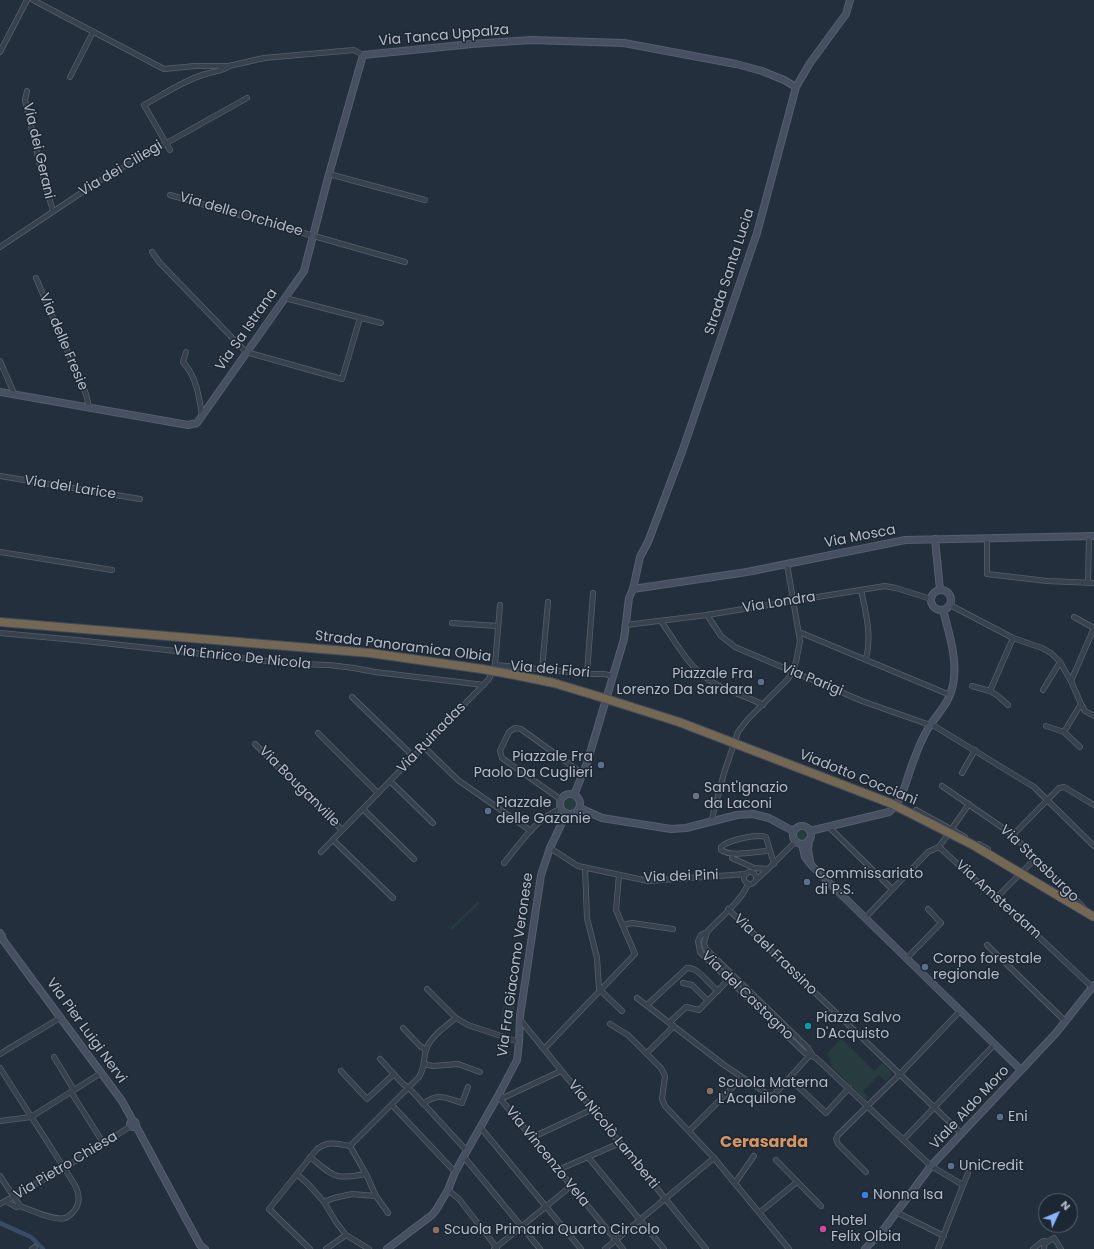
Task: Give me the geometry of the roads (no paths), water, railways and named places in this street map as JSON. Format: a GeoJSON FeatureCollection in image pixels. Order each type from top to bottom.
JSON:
{"type":"FeatureCollection","features":[{"type":"Feature","properties":{"kind":"highway","name":"Strada Panoramica Olbia"},"geometry":{"type":"LineString","coordinates":[[0,622],[370,652],[515,675],[554,683],[598,696]]}},
{"type":"Feature","properties":{"kind":"highway","name":"Viadotto Cocciani"},"geometry":{"type":"LineString","coordinates":[[598,696],[679,722],[890,803],[973,845],[1094,917]]}},
{"type":"Feature","properties":{"kind":"street"},"geometry":{"type":"LineString","coordinates":[[0,52],[27,0]]}},
{"type":"Feature","properties":{"kind":"street"},"geometry":{"type":"LineString","coordinates":[[33,0],[164,69],[195,66],[229,66]]}},
{"type":"Feature","properties":{"kind":"street","name":"Strada Santa Lucia"},"geometry":{"type":"LineString","coordinates":[[633,589],[640,557],[648,542],[682,452],[757,234],[796,87],[810,63],[846,14],[850,0]]}},
{"type":"Feature","properties":{"kind":"street"},"geometry":{"type":"LineString","coordinates":[[70,77],[93,32]]}},
{"type":"Feature","properties":{"kind":"street","name":"Via Tanca Uppalza"},"geometry":{"type":"LineString","coordinates":[[166,143],[144,105],[184,83],[207,73],[226,69],[229,66],[264,58],[354,50],[363,56],[472,44],[531,40],[624,43],[736,64],[762,71],[784,80],[796,87]]}},
{"type":"Feature","properties":{"kind":"street","name":"Via Sa Istrana"},"geometry":{"type":"LineString","coordinates":[[0,392],[188,425],[197,423],[304,271],[363,56]]}},
{"type":"Feature","properties":{"kind":"street","name":"Via dei Gerani"},"geometry":{"type":"LineString","coordinates":[[27,91],[25,100],[41,170],[53,211]]}},
{"type":"Feature","properties":{"kind":"street","name":"Via dei Ciliegi"},"geometry":{"type":"LineString","coordinates":[[0,247],[99,181],[247,98]]}},
{"type":"Feature","properties":{"kind":"street"},"geometry":{"type":"LineString","coordinates":[[166,143],[170,150]]}},
{"type":"Feature","properties":{"kind":"street"},"geometry":{"type":"LineString","coordinates":[[330,174],[424,200]]}},
{"type":"Feature","properties":{"kind":"street","name":"Via delle Orchidee"},"geometry":{"type":"LineString","coordinates":[[170,195],[405,262]]}},
{"type":"Feature","properties":{"kind":"street"},"geometry":{"type":"LineString","coordinates":[[152,252],[160,263],[246,352],[342,379],[360,318]]}},
{"type":"Feature","properties":{"kind":"street","name":"Via delle Fresie"},"geometry":{"type":"LineString","coordinates":[[36,278],[86,394],[89,407]]}},
{"type":"Feature","properties":{"kind":"street"},"geometry":{"type":"LineString","coordinates":[[285,298],[381,323]]}},
{"type":"Feature","properties":{"kind":"street"},"geometry":{"type":"LineString","coordinates":[[186,352],[183,362],[190,370],[198,389],[202,416]]}},
{"type":"Feature","properties":{"kind":"street"},"geometry":{"type":"LineString","coordinates":[[0,361],[13,394]]}},
{"type":"Feature","properties":{"kind":"street","name":"Via del Larice"},"geometry":{"type":"LineString","coordinates":[[0,476],[140,498]]}},
{"type":"Feature","properties":{"kind":"street"},"geometry":{"type":"LineString","coordinates":[[1088,583],[1091,536]]}},
{"type":"Feature","properties":{"kind":"street","name":"Via Mosca"},"geometry":{"type":"LineString","coordinates":[[633,589],[747,572],[892,542],[915,539],[1091,536]]}},
{"type":"Feature","properties":{"kind":"street"},"geometry":{"type":"LineString","coordinates":[[987,538],[987,574],[1047,581],[1094,583]]}},
{"type":"Feature","properties":{"kind":"street"},"geometry":{"type":"LineString","coordinates":[[935,539],[940,590]]}},
{"type":"Feature","properties":{"kind":"street"},"geometry":{"type":"LineString","coordinates":[[0,552],[112,570]]}},
{"type":"Feature","properties":{"kind":"street"},"geometry":{"type":"LineString","coordinates":[[711,822],[735,737],[742,726],[762,704],[788,679],[799,651],[799,632],[787,564]]}},
{"type":"Feature","properties":{"kind":"street","name":"Via Londra"},"geometry":{"type":"LineString","coordinates":[[626,625],[707,615],[861,590],[890,587],[931,599]]}},
{"type":"Feature","properties":{"kind":"street"},"geometry":{"type":"LineString","coordinates":[[574,795],[583,774],[611,684],[626,625],[629,598],[633,589]]}},
{"type":"Feature","properties":{"kind":"street"},"geometry":{"type":"LineString","coordinates":[[861,590],[868,627],[866,659]]}},
{"type":"Feature","properties":{"kind":"street"},"geometry":{"type":"LineString","coordinates":[[940,590],[945,591],[950,595],[951,601],[950,605],[943,610],[934,607],[931,599],[934,594],[940,590]]}},
{"type":"Feature","properties":{"kind":"street"},"geometry":{"type":"LineString","coordinates":[[587,673],[593,593]]}},
{"type":"Feature","properties":{"kind":"street"},"geometry":{"type":"LineString","coordinates":[[542,669],[548,602]]}},
{"type":"Feature","properties":{"kind":"street","name":"Via Ruinadas"},"geometry":{"type":"LineString","coordinates":[[322,852],[489,679],[495,665],[500,605]]}},
{"type":"Feature","properties":{"kind":"street"},"geometry":{"type":"LineString","coordinates":[[950,605],[1013,638],[1052,653],[1060,662],[1071,681],[1085,711],[1094,716]]}},
{"type":"Feature","properties":{"kind":"street"},"geometry":{"type":"LineString","coordinates":[[810,831],[889,812],[895,807],[914,757],[931,724],[945,705],[953,685],[955,660],[943,610]]}},
{"type":"Feature","properties":{"kind":"street","name":"Via Parigi"},"geometry":{"type":"LineString","coordinates":[[707,615],[721,636],[730,644],[792,672],[877,707],[931,724],[1034,787],[1094,846]]}},
{"type":"Feature","properties":{"kind":"street"},"geometry":{"type":"LineString","coordinates":[[1071,681],[1094,628],[1074,617]]}},
{"type":"Feature","properties":{"kind":"street"},"geometry":{"type":"LineString","coordinates":[[662,621],[691,663],[701,674],[716,684],[762,704]]}},
{"type":"Feature","properties":{"kind":"street"},"geometry":{"type":"LineString","coordinates":[[452,623],[498,626]]}},
{"type":"Feature","properties":{"kind":"street"},"geometry":{"type":"LineString","coordinates":[[799,632],[950,695]]}},
{"type":"Feature","properties":{"kind":"street","name":"Via Enrico De Nicola"},"geometry":{"type":"LineString","coordinates":[[0,633],[294,664],[329,665],[484,685]]}},
{"type":"Feature","properties":{"kind":"street"},"geometry":{"type":"LineString","coordinates":[[990,691],[1013,638]]}},
{"type":"Feature","properties":{"kind":"street"},"geometry":{"type":"LineString","coordinates":[[1043,690],[1060,662]]}},
{"type":"Feature","properties":{"kind":"street","name":"Via dei Fiori"},"geometry":{"type":"LineString","coordinates":[[495,665],[613,676]]}},
{"type":"Feature","properties":{"kind":"street","name":"Via dei Fiori"},"geometry":{"type":"LineString","coordinates":[[604,674],[609,673],[615,668]]}},
{"type":"Feature","properties":{"kind":"street","name":"Via dei Fiori"},"geometry":{"type":"LineString","coordinates":[[604,674],[610,679],[611,684]]}},
{"type":"Feature","properties":{"kind":"street"},"geometry":{"type":"LineString","coordinates":[[972,686],[990,691],[1008,705]]}},
{"type":"Feature","properties":{"kind":"street"},"geometry":{"type":"LineString","coordinates":[[352,697],[414,757]]}},
{"type":"Feature","properties":{"kind":"street"},"geometry":{"type":"LineString","coordinates":[[1064,732],[1081,704]]}},
{"type":"Feature","properties":{"kind":"street"},"geometry":{"type":"LineString","coordinates":[[1046,726],[1064,732],[1080,747]]}},
{"type":"Feature","properties":{"kind":"street"},"geometry":{"type":"LineString","coordinates":[[560,799],[502,758],[500,751],[509,732],[515,728],[522,729],[583,774]]}},
{"type":"Feature","properties":{"kind":"street"},"geometry":{"type":"LineString","coordinates":[[318,733],[378,793]]}},
{"type":"Feature","properties":{"kind":"street","name":"Via Bouganville"},"geometry":{"type":"LineString","coordinates":[[255,744],[342,830]]}},
{"type":"Feature","properties":{"kind":"street"},"geometry":{"type":"LineString","coordinates":[[424,747],[458,780],[531,831]]}},
{"type":"Feature","properties":{"kind":"street"},"geometry":{"type":"LineString","coordinates":[[962,773],[974,750]]}},
{"type":"Feature","properties":{"kind":"street"},"geometry":{"type":"LineString","coordinates":[[390,781],[434,822]]}},
{"type":"Feature","properties":{"kind":"street","name":"Via Strasburgo"},"geometry":{"type":"LineString","coordinates":[[942,786],[1013,835],[1094,917]]}},
{"type":"Feature","properties":{"kind":"street"},"geometry":{"type":"LineString","coordinates":[[1013,835],[1047,799],[1060,788],[1064,787],[1094,805]]}},
{"type":"Feature","properties":{"kind":"street"},"geometry":{"type":"LineString","coordinates":[[568,794],[574,795],[579,799],[580,808],[573,814],[566,814],[560,809],[560,799],[568,794]]}},
{"type":"Feature","properties":{"kind":"street"},"geometry":{"type":"LineString","coordinates":[[864,918],[928,852],[939,847],[969,804]]}},
{"type":"Feature","properties":{"kind":"street"},"geometry":{"type":"LineString","coordinates":[[580,808],[602,818],[671,829],[686,828],[737,815],[753,814],[769,818],[793,831]]}},
{"type":"Feature","properties":{"kind":"street"},"geometry":{"type":"LineString","coordinates":[[363,809],[414,859]]}},
{"type":"Feature","properties":{"kind":"street"},"geometry":{"type":"LineString","coordinates":[[504,863],[542,820],[554,811],[560,809]]}},
{"type":"Feature","properties":{"kind":"street"},"geometry":{"type":"LineString","coordinates":[[916,810],[988,849]]}},
{"type":"Feature","properties":{"kind":"street","name":"Via Fra Giacomo Veronese"},"geometry":{"type":"LineString","coordinates":[[387,1249],[432,1215],[436,1210],[448,1190],[455,1172],[465,1154],[480,1128],[501,1097],[517,1060],[520,1021],[541,875],[550,848],[566,814]]}},
{"type":"Feature","properties":{"kind":"street"},"geometry":{"type":"LineString","coordinates":[[813,867],[808,854],[809,840],[811,836],[810,831],[807,827],[798,826],[793,831],[793,837],[799,842],[805,857],[813,867],[1021,1070]]}},
{"type":"Feature","properties":{"kind":"street"},"geometry":{"type":"LineString","coordinates":[[829,827],[892,889]]}},
{"type":"Feature","properties":{"kind":"street","name":"Via dei Pini"},"geometry":{"type":"LineString","coordinates":[[769,850],[745,852],[732,855],[721,850],[721,847],[732,841],[766,836],[774,864]]}},
{"type":"Feature","properties":{"kind":"street"},"geometry":{"type":"LineString","coordinates":[[333,840],[393,898]]}},
{"type":"Feature","properties":{"kind":"street"},"geometry":{"type":"LineString","coordinates":[[756,880],[753,870],[746,874],[744,879],[748,884],[753,883],[799,842],[809,840]]}},
{"type":"Feature","properties":{"kind":"street","name":"Via Amsterdam"},"geometry":{"type":"LineString","coordinates":[[939,847],[1093,986]]}},
{"type":"Feature","properties":{"kind":"street","name":"Via dei Pini"},"geometry":{"type":"LineString","coordinates":[[550,848],[578,866],[648,881],[746,874]]}},
{"type":"Feature","properties":{"kind":"street","name":"Via dei Pini"},"geometry":{"type":"LineString","coordinates":[[732,858],[753,870],[768,869]]}},
{"type":"Feature","properties":{"kind":"street"},"geometry":{"type":"LineString","coordinates":[[996,898],[1036,858]]}},
{"type":"Feature","properties":{"kind":"street"},"geometry":{"type":"LineString","coordinates":[[585,868],[587,918],[597,958],[600,990],[622,1011]]}},
{"type":"Feature","properties":{"kind":"street"},"geometry":{"type":"LineString","coordinates":[[544,1049],[635,954],[616,910],[619,875]]}},
{"type":"Feature","properties":{"kind":"street","name":"Via del Castagno"},"geometry":{"type":"LineString","coordinates":[[748,884],[745,891],[707,932],[701,935],[698,941],[700,952],[806,1053],[849,1088],[931,1166],[963,1185]]}},
{"type":"Feature","properties":{"kind":"street","name":"Via del Frassino"},"geometry":{"type":"LineString","coordinates":[[728,909],[961,1133]]}},
{"type":"Feature","properties":{"kind":"street"},"geometry":{"type":"LineString","coordinates":[[906,959],[941,922],[928,909]]}},
{"type":"Feature","properties":{"kind":"street"},"geometry":{"type":"LineString","coordinates":[[623,925],[632,923],[673,929]]}},
{"type":"Feature","properties":{"kind":"street","name":"Via del Castagno"},"geometry":{"type":"LineString","coordinates":[[707,932],[704,944],[706,949],[808,1048],[811,1056]]}},
{"type":"Feature","properties":{"kind":"street","name":"Via Pier Luigi Nervi"},"geometry":{"type":"LineString","coordinates":[[0,933],[2,936],[2,944],[16,956],[122,1101],[200,1245],[205,1249]]}},
{"type":"Feature","properties":{"kind":"street"},"geometry":{"type":"LineString","coordinates":[[987,945],[1065,1022]]}},
{"type":"Feature","properties":{"kind":"street"},"geometry":{"type":"LineString","coordinates":[[646,1006],[686,968],[697,970],[718,990]]}},
{"type":"Feature","properties":{"kind":"street"},"geometry":{"type":"LineString","coordinates":[[670,1022],[686,1007],[699,1010],[728,980]]}},
{"type":"Feature","properties":{"kind":"street"},"geometry":{"type":"LineString","coordinates":[[683,983],[692,985],[708,1001]]}},
{"type":"Feature","properties":{"kind":"street","name":"Viale Aldo Moro"},"geometry":{"type":"LineString","coordinates":[[865,1249],[884,1229],[931,1166],[1056,1033],[1093,986]]}},
{"type":"Feature","properties":{"kind":"street"},"geometry":{"type":"LineString","coordinates":[[427,988],[456,1018],[478,1029],[519,1042]]}},
{"type":"Feature","properties":{"kind":"street"},"geometry":{"type":"LineString","coordinates":[[637,998],[742,1078],[772,1097],[811,1056]]}},
{"type":"Feature","properties":{"kind":"street"},"geometry":{"type":"LineString","coordinates":[[866,1172],[838,1144],[836,1139],[838,1135],[900,1074],[960,1011]]}},
{"type":"Feature","properties":{"kind":"street"},"geometry":{"type":"LineString","coordinates":[[0,1054],[60,1018]]}},
{"type":"Feature","properties":{"kind":"street"},"geometry":{"type":"LineString","coordinates":[[350,1146],[409,1088],[419,1076],[424,1064],[426,1050],[429,1043],[456,1018]]}},
{"type":"Feature","properties":{"kind":"street","name":"Via Nicolò Lamberti"},"geometry":{"type":"LineString","coordinates":[[520,1021],[706,1249]]}},
{"type":"Feature","properties":{"kind":"street"},"geometry":{"type":"LineString","coordinates":[[610,1024],[628,1035],[664,1072],[663,1102],[736,1183],[789,1249]]}},
{"type":"Feature","properties":{"kind":"street"},"geometry":{"type":"LineString","coordinates":[[647,1053],[674,1026]]}},
{"type":"Feature","properties":{"kind":"street"},"geometry":{"type":"LineString","coordinates":[[403,1028],[420,1046],[426,1050]]}},
{"type":"Feature","properties":{"kind":"street"},"geometry":{"type":"LineString","coordinates":[[903,1140],[994,1045]]}},
{"type":"Feature","properties":{"kind":"street"},"geometry":{"type":"LineString","coordinates":[[54,1057],[104,1144]]}},
{"type":"Feature","properties":{"kind":"street"},"geometry":{"type":"LineString","coordinates":[[380,1059],[424,1104],[540,1249]]}},
{"type":"Feature","properties":{"kind":"street"},"geometry":{"type":"LineString","coordinates":[[424,1064],[433,1066],[458,1064],[480,1072]]}},
{"type":"Feature","properties":{"kind":"street"},"geometry":{"type":"LineString","coordinates":[[0,1068],[80,1195],[78,1206],[70,1216],[64,1218],[51,1217],[20,1206],[16,1207],[6,1201]]}},
{"type":"Feature","properties":{"kind":"street"},"geometry":{"type":"LineString","coordinates":[[341,1071],[367,1099],[394,1074]]}},
{"type":"Feature","properties":{"kind":"street"},"geometry":{"type":"LineString","coordinates":[[501,1097],[561,1071]]}},
{"type":"Feature","properties":{"kind":"street"},"geometry":{"type":"LineString","coordinates":[[0,1121],[31,1117],[101,1073]]}},
{"type":"Feature","properties":{"kind":"street"},"geometry":{"type":"LineString","coordinates":[[689,1130],[742,1078]]}},
{"type":"Feature","properties":{"kind":"street"},"geometry":{"type":"LineString","coordinates":[[789,1078],[826,1113],[849,1088]]}},
{"type":"Feature","properties":{"kind":"street"},"geometry":{"type":"LineString","coordinates":[[424,1104],[428,1100],[438,1096],[462,1103],[468,1087]]}},
{"type":"Feature","properties":{"kind":"street","name":"Via Vincenzo Vela"},"geometry":{"type":"LineString","coordinates":[[501,1097],[503,1103],[531,1138],[623,1249]]}},
{"type":"Feature","properties":{"kind":"street"},"geometry":{"type":"LineString","coordinates":[[392,1105],[455,1172]]}},
{"type":"Feature","properties":{"kind":"street"},"geometry":{"type":"LineString","coordinates":[[531,1138],[593,1110]]}},
{"type":"Feature","properties":{"kind":"street","name":"Via Pietro Chiesa"},"geometry":{"type":"LineString","coordinates":[[0,1204],[64,1168],[134,1125]]}},
{"type":"Feature","properties":{"kind":"street"},"geometry":{"type":"LineString","coordinates":[[480,1128],[581,1249]]}},
{"type":"Feature","properties":{"kind":"street"},"geometry":{"type":"LineString","coordinates":[[310,1249],[269,1208],[317,1148],[324,1143],[350,1146],[366,1174],[376,1196],[388,1213]]}},
{"type":"Feature","properties":{"kind":"street"},"geometry":{"type":"LineString","coordinates":[[558,1170],[620,1143]]}},
{"type":"Feature","properties":{"kind":"street"},"geometry":{"type":"LineString","coordinates":[[736,1183],[754,1156]]}},
{"type":"Feature","properties":{"kind":"street"},"geometry":{"type":"LineString","coordinates":[[310,1157],[332,1175],[338,1177],[366,1174]]}},
{"type":"Feature","properties":{"kind":"street"},"geometry":{"type":"LineString","coordinates":[[588,1157],[664,1249]]}},
{"type":"Feature","properties":{"kind":"street"},"geometry":{"type":"LineString","coordinates":[[605,1249],[714,1158]]}},
{"type":"Feature","properties":{"kind":"street"},"geometry":{"type":"LineString","coordinates":[[776,1160],[821,1206]]}},
{"type":"Feature","properties":{"kind":"street"},"geometry":{"type":"LineString","coordinates":[[938,1249],[968,1173]]}},
{"type":"Feature","properties":{"kind":"street"},"geometry":{"type":"LineString","coordinates":[[297,1174],[324,1202],[346,1235],[369,1249]]}},
{"type":"Feature","properties":{"kind":"street"},"geometry":{"type":"LineString","coordinates":[[0,1176],[20,1206]]}},
{"type":"Feature","properties":{"kind":"street"},"geometry":{"type":"LineString","coordinates":[[760,1212],[797,1182]]}},
{"type":"Feature","properties":{"kind":"street"},"geometry":{"type":"LineString","coordinates":[[448,1190],[459,1199],[496,1248],[571,1186]]}},
{"type":"Feature","properties":{"kind":"street"},"geometry":{"type":"LineString","coordinates":[[324,1202],[352,1194],[376,1196]]}},
{"type":"Feature","properties":{"kind":"street"},"geometry":{"type":"LineString","coordinates":[[896,1212],[944,1236]]}},
{"type":"Feature","properties":{"kind":"street"},"geometry":{"type":"LineString","coordinates":[[326,1249],[346,1235]]}},
{"type":"Feature","properties":{"kind":"street"},"geometry":{"type":"LineString","coordinates":[[1033,1249],[1043,1241],[1046,1243],[1054,1238],[1061,1249]]}},
{"type":"Feature","properties":{"kind":"street"},"geometry":{"type":"LineString","coordinates":[[1044,1249],[1046,1243]]}},
{"type":"Feature","properties":{"kind":"waterway"},"geometry":{"type":"LineString","coordinates":[[0,1223],[31,1237],[43,1249]]}},
{"type":"Feature","properties":{"kind":"place","name":"Piazzale Fra Lorenzo Da Sardara"},"geometry":{"type":"Point","coordinates":[761,682]}},
{"type":"Feature","properties":{"kind":"place","name":"Piazzale Fra Paolo Da Cuglieri"},"geometry":{"type":"Point","coordinates":[601,765]}},
{"type":"Feature","properties":{"kind":"place","name":"Sant'Ignazio da Laconi"},"geometry":{"type":"Point","coordinates":[696,796]}},
{"type":"Feature","properties":{"kind":"place","name":"Piazzale delle Gazanie"},"geometry":{"type":"Point","coordinates":[488,811]}},
{"type":"Feature","properties":{"kind":"place","name":"Commissariato di P.S."},"geometry":{"type":"Point","coordinates":[807,882]}},
{"type":"Feature","properties":{"kind":"place","name":"Corpo forestale regionale"},"geometry":{"type":"Point","coordinates":[925,967]}},
{"type":"Feature","properties":{"kind":"place","name":"Piazza Salvo D'Acquisto"},"geometry":{"type":"Point","coordinates":[808,1026]}},
{"type":"Feature","properties":{"kind":"place","name":"Scuola Materna L'Acquilone"},"geometry":{"type":"Point","coordinates":[710,1091]}},
{"type":"Feature","properties":{"kind":"place","name":"Eni"},"geometry":{"type":"Point","coordinates":[1000,1117]}},
{"type":"Feature","properties":{"kind":"place","name":"UniCredit"},"geometry":{"type":"Point","coordinates":[951,1166]}},
{"type":"Feature","properties":{"kind":"place","name":"Nonna Isa"},"geometry":{"type":"Point","coordinates":[865,1195]}},
{"type":"Feature","properties":{"kind":"place","name":"Hotel Felix Olbia"},"geometry":{"type":"Point","coordinates":[823,1229]}},
{"type":"Feature","properties":{"kind":"place","name":"Scuola Primaria Quarto Circolo"},"geometry":{"type":"Point","coordinates":[436,1230]}},
{"type":"Feature","properties":{"kind":"district","name":"Cerasarda"},"geometry":{"type":"Point","coordinates":[764,1143]}}]}
